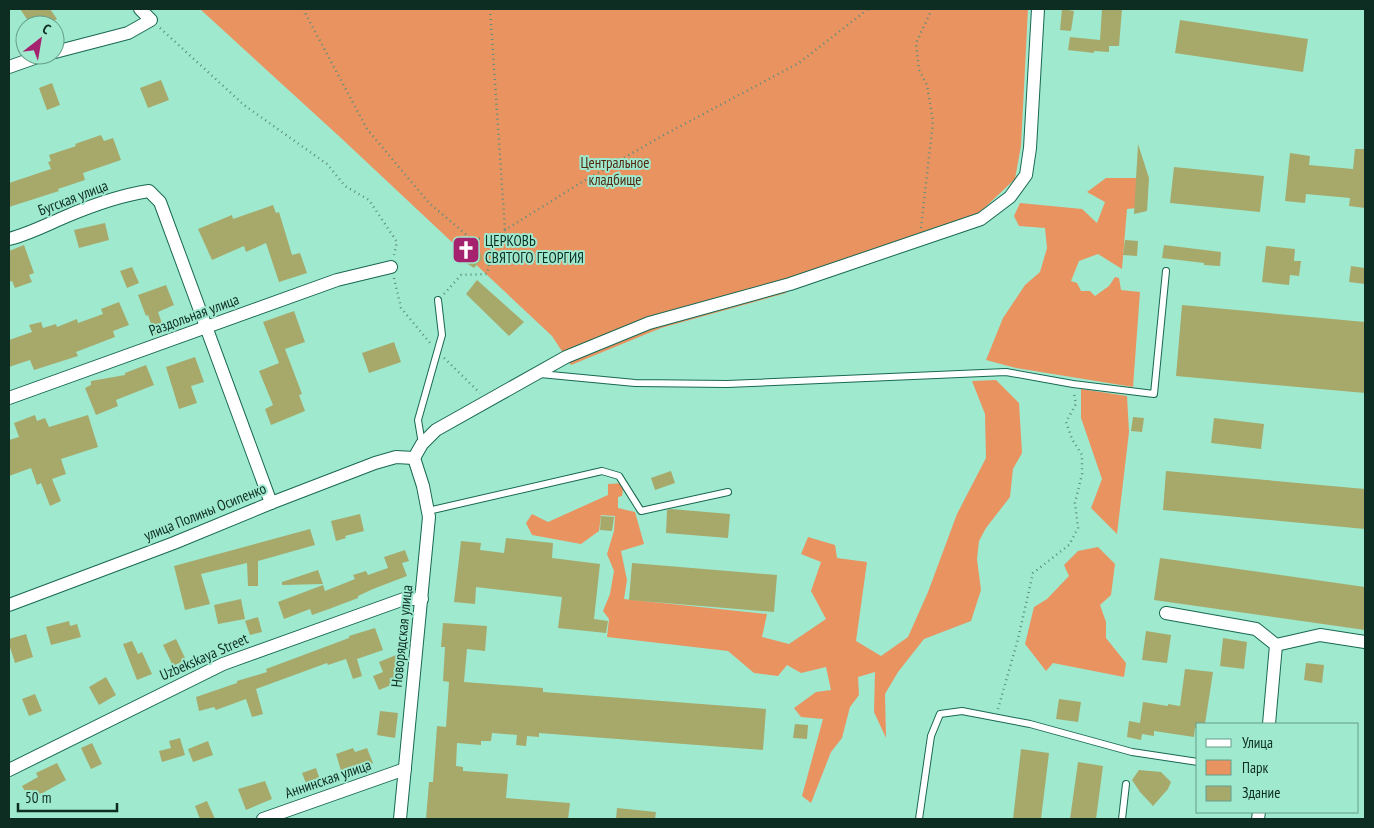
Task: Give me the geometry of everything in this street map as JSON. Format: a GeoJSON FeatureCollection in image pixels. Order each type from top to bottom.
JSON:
{"type":"FeatureCollection","features":[{"type":"Feature","properties":{"kind":"street"},"geometry":{"type":"LineString","coordinates":[[65,49],[128,33],[151,20],[140,9]]}},
{"type":"Feature","properties":{"kind":"street"},"geometry":{"type":"LineString","coordinates":[[414,458],[422,444],[436,430],[566,357],[649,323],[790,284],[981,219],[1010,197],[1026,175],[1030,148],[1038,9]]}},
{"type":"Feature","properties":{"kind":"street","name":"Бугская улица"},"geometry":{"type":"LineString","coordinates":[[9,239],[76,212],[136,193],[149,191],[160,202],[207,328]]}},
{"type":"Feature","properties":{"kind":"street","name":"Раздольная улица"},"geometry":{"type":"LineString","coordinates":[[9,398],[337,280],[391,267]]}},
{"type":"Feature","properties":{"kind":"street"},"geometry":{"type":"LineString","coordinates":[[207,328],[271,503]]}},
{"type":"Feature","properties":{"kind":"street","name":"улица Полины Осипенко"},"geometry":{"type":"LineString","coordinates":[[9,605],[174,543],[375,463],[396,457],[414,458]]}},
{"type":"Feature","properties":{"kind":"street","name":"Новорядская улица"},"geometry":{"type":"LineString","coordinates":[[400,819],[429,517],[423,486],[414,458]]}},
{"type":"Feature","properties":{"kind":"street","name":"Uzbekskaya Street"},"geometry":{"type":"LineString","coordinates":[[9,770],[223,664],[404,599],[422,600]]}},
{"type":"Feature","properties":{"kind":"street"},"geometry":{"type":"LineString","coordinates":[[1166,612],[1256,629],[1276,645]]}},
{"type":"Feature","properties":{"kind":"street"},"geometry":{"type":"LineString","coordinates":[[1276,645],[1320,635],[1365,642]]}},
{"type":"Feature","properties":{"kind":"street"},"geometry":{"type":"LineString","coordinates":[[1269,723],[1276,645]]}},
{"type":"Feature","properties":{"kind":"street","name":"Аннинская улица"},"geometry":{"type":"LineString","coordinates":[[263,819],[405,769]]}},
{"type":"Feature","properties":{"kind":"lane"},"geometry":{"type":"LineString","coordinates":[[536,374],[635,382],[726,384],[1006,372],[1072,384],[1154,394],[1166,271]]}},
{"type":"Feature","properties":{"kind":"lane"},"geometry":{"type":"LineString","coordinates":[[422,444],[418,420],[442,335],[438,300]]}},
{"type":"Feature","properties":{"kind":"lane"},"geometry":{"type":"LineString","coordinates":[[428,510],[602,471],[619,476],[642,511],[728,492]]}},
{"type":"Feature","properties":{"kind":"lane"},"geometry":{"type":"LineString","coordinates":[[919,819],[931,736],[940,714],[962,711],[1030,724],[1132,752],[1196,762]]}},
{"type":"Feature","properties":{"kind":"lane"},"geometry":{"type":"LineString","coordinates":[[1122,819],[1126,784]]}},
{"type":"Feature","properties":{"kind":"path"},"geometry":{"type":"LineString","coordinates":[[302,9],[368,128],[429,203],[469,237],[494,241]]}},
{"type":"Feature","properties":{"kind":"path"},"geometry":{"type":"LineString","coordinates":[[490,9],[505,230]]}},
{"type":"Feature","properties":{"kind":"path"},"geometry":{"type":"LineString","coordinates":[[438,300],[461,275],[487,274],[494,241],[505,230],[582,182],[662,136],[799,63],[868,9]]}},
{"type":"Feature","properties":{"kind":"path"},"geometry":{"type":"LineString","coordinates":[[924,238],[920,234],[933,121],[927,85],[919,70],[916,43],[932,9]]}},
{"type":"Feature","properties":{"kind":"path"},"geometry":{"type":"LineString","coordinates":[[151,20],[244,105],[327,164],[344,186],[369,200],[397,242],[391,267],[401,308],[437,351],[488,401]]}},
{"type":"Feature","properties":{"kind":"path"},"geometry":{"type":"LineString","coordinates":[[995,718],[1018,639],[1033,573],[1069,545],[1078,528],[1075,502],[1082,474],[1082,455],[1072,439],[1066,422],[1076,404],[1072,384]]}},
{"type":"Feature","properties":{"kind":"green space","name":"Центральное кладбище"},"geometry":{"type":"Polygon","coordinates":[[[200,9],[1028,9],[1021,146],[1015,179],[977,215],[793,277],[786,293],[661,328],[571,365],[552,336],[200,9]]]}},
{"type":"Feature","properties":{"kind":"green space"},"geometry":{"type":"Polygon","coordinates":[[[1106,178],[1138,178],[1136,208],[1127,209],[1122,269],[1098,254],[1079,261],[1071,281],[1077,283],[1081,291],[1090,291],[1095,296],[1109,286],[1115,277],[1119,278],[1121,290],[1140,292],[1133,387],[1016,368],[986,360],[1003,318],[1025,285],[1040,272],[1047,248],[1045,228],[1019,226],[1014,216],[1020,203],[1082,209],[1097,223],[1105,202],[1087,192],[1106,178]]]}},
{"type":"Feature","properties":{"kind":"green space"},"geometry":{"type":"Polygon","coordinates":[[[996,380],[1019,403],[1022,453],[1013,469],[1010,497],[986,528],[979,541],[977,559],[981,590],[971,621],[924,639],[898,672],[885,694],[886,738],[874,712],[875,672],[858,677],[859,695],[850,707],[842,738],[831,752],[811,803],[802,796],[823,719],[801,717],[794,708],[816,692],[831,690],[826,667],[801,673],[787,665],[778,676],[754,673],[728,651],[607,637],[609,619],[603,611],[610,594],[614,571],[607,554],[614,531],[615,516],[601,515],[599,531],[581,544],[532,535],[526,523],[532,514],[548,522],[608,495],[608,484],[624,483],[622,496],[618,497],[618,508],[635,512],[644,544],[621,551],[627,580],[624,599],[767,614],[762,637],[789,644],[826,619],[811,591],[821,562],[801,554],[808,537],[835,545],[837,558],[867,562],[856,641],[881,656],[908,637],[928,592],[957,514],[986,458],[985,414],[972,381],[996,380]]]}},
{"type":"Feature","properties":{"kind":"green space"},"geometry":{"type":"Polygon","coordinates":[[[1081,389],[1127,396],[1129,432],[1117,534],[1091,508],[1102,479],[1081,418],[1081,389]]]}},
{"type":"Feature","properties":{"kind":"green space"},"geometry":{"type":"Polygon","coordinates":[[[1098,547],[1115,564],[1111,595],[1100,605],[1106,622],[1106,638],[1126,663],[1124,677],[1053,663],[1046,671],[1025,644],[1034,607],[1047,599],[1069,576],[1064,565],[1078,551],[1098,547]]]}},
{"type":"Feature","properties":{"kind":"building"},"geometry":{"type":"Polygon","coordinates":[[[20,9],[50,9],[54,15],[24,15],[20,9]]]}},
{"type":"Feature","properties":{"kind":"building"},"geometry":{"type":"Polygon","coordinates":[[[1062,9],[1074,11],[1071,31],[1060,30],[1062,9]]]}},
{"type":"Feature","properties":{"kind":"building"},"geometry":{"type":"Polygon","coordinates":[[[1102,9],[1122,9],[1119,46],[1109,46],[1109,52],[1094,51],[1094,53],[1068,50],[1070,37],[1100,40],[1102,9]]]}},
{"type":"Feature","properties":{"kind":"building"},"geometry":{"type":"Polygon","coordinates":[[[1180,20],[1308,39],[1303,72],[1175,53],[1180,20]]]}},
{"type":"Feature","properties":{"kind":"building"},"geometry":{"type":"Polygon","coordinates":[[[161,80],[169,100],[148,108],[140,88],[161,80]]]}},
{"type":"Feature","properties":{"kind":"building"},"geometry":{"type":"Polygon","coordinates":[[[52,83],[60,105],[47,110],[39,88],[52,83]]]}},
{"type":"Feature","properties":{"kind":"building"},"geometry":{"type":"Polygon","coordinates":[[[101,135],[104,141],[113,138],[121,160],[83,173],[85,180],[58,189],[59,191],[9,207],[9,183],[51,169],[48,162],[51,161],[49,155],[101,135]]]}},
{"type":"Feature","properties":{"kind":"building"},"geometry":{"type":"Polygon","coordinates":[[[1138,144],[1149,178],[1147,211],[1134,214],[1138,144]]]}},
{"type":"Feature","properties":{"kind":"building"},"geometry":{"type":"Polygon","coordinates":[[[1355,149],[1365,149],[1365,208],[1349,206],[1350,198],[1306,194],[1305,203],[1285,201],[1290,153],[1310,156],[1309,165],[1353,169],[1355,149]]]}},
{"type":"Feature","properties":{"kind":"building"},"geometry":{"type":"Polygon","coordinates":[[[1174,167],[1264,176],[1260,212],[1170,203],[1174,167]]]}},
{"type":"Feature","properties":{"kind":"building"},"geometry":{"type":"Polygon","coordinates":[[[273,205],[276,213],[279,212],[292,255],[300,253],[307,273],[279,282],[266,243],[246,252],[244,246],[212,260],[198,229],[232,215],[233,219],[273,205]]]}},
{"type":"Feature","properties":{"kind":"building"},"geometry":{"type":"Polygon","coordinates":[[[105,223],[109,240],[79,248],[74,230],[105,223]]]}},
{"type":"Feature","properties":{"kind":"building","name":"ЦЕРКОВЬ СВЯТОГО ГЕОРГИЯ"},"geometry":{"type":"Polygon","coordinates":[[[460,237],[474,242],[481,254],[482,259],[474,268],[457,257],[452,250],[460,237]]]}},
{"type":"Feature","properties":{"kind":"building"},"geometry":{"type":"Polygon","coordinates":[[[1125,240],[1138,241],[1137,256],[1123,255],[1125,240]]]}},
{"type":"Feature","properties":{"kind":"building"},"geometry":{"type":"Polygon","coordinates":[[[24,245],[34,273],[29,275],[32,282],[15,288],[12,281],[9,282],[9,251],[24,245]]]}},
{"type":"Feature","properties":{"kind":"building"},"geometry":{"type":"Polygon","coordinates":[[[1164,245],[1221,252],[1220,266],[1162,258],[1164,245]]]}},
{"type":"Feature","properties":{"kind":"building"},"geometry":{"type":"Polygon","coordinates":[[[1266,246],[1295,249],[1294,261],[1301,261],[1299,276],[1290,275],[1289,285],[1262,282],[1266,246]]]}},
{"type":"Feature","properties":{"kind":"building"},"geometry":{"type":"Polygon","coordinates":[[[1351,266],[1365,268],[1365,284],[1349,282],[1351,266]]]}},
{"type":"Feature","properties":{"kind":"building"},"geometry":{"type":"Polygon","coordinates":[[[132,267],[139,283],[127,288],[120,271],[132,267]]]}},
{"type":"Feature","properties":{"kind":"building"},"geometry":{"type":"Polygon","coordinates":[[[477,280],[524,322],[509,336],[466,294],[477,280]]]}},
{"type":"Feature","properties":{"kind":"building"},"geometry":{"type":"Polygon","coordinates":[[[166,285],[174,305],[158,312],[165,332],[155,335],[138,295],[166,285]]]}},
{"type":"Feature","properties":{"kind":"building"},"geometry":{"type":"Polygon","coordinates":[[[119,302],[129,325],[113,331],[115,337],[76,352],[78,356],[34,370],[30,360],[9,367],[9,340],[32,332],[29,325],[41,322],[43,328],[56,324],[57,327],[77,319],[78,323],[103,314],[101,309],[119,302]]]}},
{"type":"Feature","properties":{"kind":"building"},"geometry":{"type":"Polygon","coordinates":[[[1182,305],[1365,322],[1365,393],[1176,376],[1182,305]]]}},
{"type":"Feature","properties":{"kind":"building"},"geometry":{"type":"Polygon","coordinates":[[[294,311],[305,342],[285,349],[302,394],[299,395],[305,411],[271,425],[265,409],[273,405],[259,371],[279,363],[263,322],[294,311]]]}},
{"type":"Feature","properties":{"kind":"building"},"geometry":{"type":"Polygon","coordinates":[[[394,342],[401,362],[369,373],[362,353],[394,342]]]}},
{"type":"Feature","properties":{"kind":"building"},"geometry":{"type":"Polygon","coordinates":[[[195,357],[204,382],[191,386],[197,403],[179,409],[166,367],[195,357]]]}},
{"type":"Feature","properties":{"kind":"building"},"geometry":{"type":"Polygon","coordinates":[[[146,365],[154,385],[116,400],[118,406],[96,415],[85,388],[91,385],[91,381],[125,375],[125,373],[146,365]]]}},
{"type":"Feature","properties":{"kind":"building"},"geometry":{"type":"Polygon","coordinates":[[[35,415],[37,421],[45,418],[49,427],[88,415],[98,447],[61,459],[66,474],[52,479],[61,501],[50,506],[41,483],[37,485],[31,468],[9,476],[9,440],[19,437],[14,423],[35,415]]]}},
{"type":"Feature","properties":{"kind":"building"},"geometry":{"type":"Polygon","coordinates":[[[1133,417],[1144,418],[1142,432],[1131,431],[1133,417]]]}},
{"type":"Feature","properties":{"kind":"building"},"geometry":{"type":"Polygon","coordinates":[[[1214,418],[1264,424],[1261,449],[1211,443],[1214,418]]]}},
{"type":"Feature","properties":{"kind":"building"},"geometry":{"type":"Polygon","coordinates":[[[671,471],[675,483],[655,490],[651,478],[671,471]]]}},
{"type":"Feature","properties":{"kind":"building"},"geometry":{"type":"Polygon","coordinates":[[[1166,471],[1365,489],[1365,529],[1163,510],[1166,471]]]}},
{"type":"Feature","properties":{"kind":"building"},"geometry":{"type":"Polygon","coordinates":[[[667,510],[730,514],[728,538],[666,533],[667,510]]]}},
{"type":"Feature","properties":{"kind":"building"},"geometry":{"type":"Polygon","coordinates":[[[360,514],[364,531],[345,536],[346,538],[336,541],[331,521],[360,514]]]}},
{"type":"Feature","properties":{"kind":"building"},"geometry":{"type":"Polygon","coordinates":[[[601,516],[614,517],[612,531],[600,530],[601,516]]]}},
{"type":"Feature","properties":{"kind":"building"},"geometry":{"type":"Polygon","coordinates":[[[310,529],[315,545],[258,561],[258,586],[248,586],[247,563],[201,574],[210,604],[185,610],[174,566],[310,529]]]}},
{"type":"Feature","properties":{"kind":"building"},"geometry":{"type":"Polygon","coordinates":[[[506,538],[553,543],[552,558],[600,564],[594,619],[608,621],[606,633],[558,628],[562,597],[476,587],[475,604],[454,602],[461,541],[481,543],[480,550],[504,553],[506,538]]]}},
{"type":"Feature","properties":{"kind":"building"},"geometry":{"type":"Polygon","coordinates":[[[405,550],[409,561],[402,563],[407,576],[373,589],[358,596],[358,598],[312,615],[310,609],[284,619],[278,602],[323,585],[325,591],[355,579],[353,575],[366,571],[368,575],[388,568],[384,557],[405,550]]]}},
{"type":"Feature","properties":{"kind":"building"},"geometry":{"type":"Polygon","coordinates":[[[1160,558],[1365,587],[1365,630],[1154,600],[1160,558]]]}},
{"type":"Feature","properties":{"kind":"building"},"geometry":{"type":"Polygon","coordinates":[[[632,563],[777,575],[774,612],[629,600],[632,563]]]}},
{"type":"Feature","properties":{"kind":"building"},"geometry":{"type":"Polygon","coordinates":[[[318,570],[323,584],[282,585],[282,582],[318,570]]]}},
{"type":"Feature","properties":{"kind":"building"},"geometry":{"type":"Polygon","coordinates":[[[241,599],[245,619],[218,624],[214,605],[241,599]]]}},
{"type":"Feature","properties":{"kind":"building"},"geometry":{"type":"Polygon","coordinates":[[[258,617],[262,632],[250,635],[245,621],[258,617]]]}},
{"type":"Feature","properties":{"kind":"building"},"geometry":{"type":"Polygon","coordinates":[[[69,621],[70,626],[77,624],[81,637],[51,645],[46,627],[69,621]]]}},
{"type":"Feature","properties":{"kind":"building"},"geometry":{"type":"Polygon","coordinates":[[[443,623],[487,626],[485,651],[467,649],[464,682],[543,688],[543,692],[766,709],[763,750],[539,733],[539,737],[527,736],[526,746],[516,745],[517,735],[492,733],[491,741],[481,741],[481,745],[457,743],[456,766],[463,767],[463,771],[508,774],[506,798],[570,803],[568,819],[426,819],[429,782],[433,782],[437,726],[446,727],[449,682],[443,681],[445,647],[441,647],[443,623]]]}},
{"type":"Feature","properties":{"kind":"building"},"geometry":{"type":"Polygon","coordinates":[[[375,628],[383,650],[357,659],[362,676],[353,679],[346,659],[328,665],[327,663],[256,689],[263,714],[252,717],[246,699],[216,710],[214,707],[199,711],[196,697],[267,672],[266,669],[349,638],[349,636],[375,628]]]}},
{"type":"Feature","properties":{"kind":"building"},"geometry":{"type":"Polygon","coordinates":[[[1146,631],[1171,635],[1167,663],[1142,660],[1146,631]]]}},
{"type":"Feature","properties":{"kind":"building"},"geometry":{"type":"Polygon","coordinates":[[[26,634],[33,657],[15,663],[9,639],[26,634]]]}},
{"type":"Feature","properties":{"kind":"building"},"geometry":{"type":"Polygon","coordinates":[[[1223,638],[1247,642],[1244,669],[1220,666],[1223,638]]]}},
{"type":"Feature","properties":{"kind":"building"},"geometry":{"type":"Polygon","coordinates":[[[176,639],[186,660],[173,666],[163,645],[176,639]]]}},
{"type":"Feature","properties":{"kind":"building"},"geometry":{"type":"Polygon","coordinates":[[[132,641],[138,654],[142,652],[152,674],[137,680],[123,644],[132,641]]]}},
{"type":"Feature","properties":{"kind":"building"},"geometry":{"type":"Polygon","coordinates":[[[396,655],[400,667],[396,669],[401,681],[379,690],[373,676],[383,672],[379,662],[396,655]]]}},
{"type":"Feature","properties":{"kind":"building"},"geometry":{"type":"Polygon","coordinates":[[[1306,663],[1324,665],[1322,683],[1304,680],[1306,663]]]}},
{"type":"Feature","properties":{"kind":"building"},"geometry":{"type":"Polygon","coordinates":[[[1185,669],[1213,672],[1205,723],[1196,723],[1194,737],[1154,731],[1154,736],[1142,734],[1141,740],[1127,737],[1129,721],[1140,723],[1143,702],[1180,706],[1185,669]]]}},
{"type":"Feature","properties":{"kind":"building"},"geometry":{"type":"Polygon","coordinates":[[[106,677],[116,695],[99,705],[89,687],[106,677]]]}},
{"type":"Feature","properties":{"kind":"building"},"geometry":{"type":"Polygon","coordinates":[[[35,694],[42,711],[29,716],[22,699],[35,694]]]}},
{"type":"Feature","properties":{"kind":"building"},"geometry":{"type":"Polygon","coordinates":[[[1059,699],[1081,702],[1078,722],[1056,719],[1059,699]]]}},
{"type":"Feature","properties":{"kind":"building"},"geometry":{"type":"Polygon","coordinates":[[[380,711],[398,713],[395,738],[377,735],[380,711]]]}},
{"type":"Feature","properties":{"kind":"building"},"geometry":{"type":"Polygon","coordinates":[[[795,724],[808,725],[807,739],[793,738],[795,724]]]}},
{"type":"Feature","properties":{"kind":"building"},"geometry":{"type":"Polygon","coordinates":[[[180,738],[185,755],[162,762],[159,751],[171,748],[169,741],[180,738]]]}},
{"type":"Feature","properties":{"kind":"building"},"geometry":{"type":"Polygon","coordinates":[[[208,741],[213,755],[193,762],[188,749],[208,741]]]}},
{"type":"Feature","properties":{"kind":"building"},"geometry":{"type":"Polygon","coordinates":[[[92,743],[102,764],[91,769],[81,748],[92,743]]]}},
{"type":"Feature","properties":{"kind":"building"},"geometry":{"type":"Polygon","coordinates":[[[353,748],[355,752],[367,748],[373,763],[342,774],[336,754],[353,748]]]}},
{"type":"Feature","properties":{"kind":"building"},"geometry":{"type":"Polygon","coordinates":[[[1021,749],[1049,753],[1041,819],[1013,819],[1021,749]]]}},
{"type":"Feature","properties":{"kind":"building"},"geometry":{"type":"Polygon","coordinates":[[[1078,762],[1103,766],[1096,819],[1070,819],[1078,762]]]}},
{"type":"Feature","properties":{"kind":"building"},"geometry":{"type":"Polygon","coordinates":[[[57,763],[66,780],[30,800],[22,786],[38,777],[36,773],[57,763]]]}},
{"type":"Feature","properties":{"kind":"building"},"geometry":{"type":"Polygon","coordinates":[[[316,768],[321,783],[308,788],[302,773],[316,768]]]}},
{"type":"Feature","properties":{"kind":"building"},"geometry":{"type":"Polygon","coordinates":[[[1139,770],[1161,772],[1171,782],[1168,789],[1153,806],[1132,780],[1139,770]]]}},
{"type":"Feature","properties":{"kind":"building"},"geometry":{"type":"Polygon","coordinates":[[[265,781],[272,799],[246,810],[238,789],[265,781]]]}},
{"type":"Feature","properties":{"kind":"building"},"geometry":{"type":"Polygon","coordinates":[[[207,801],[215,819],[200,819],[195,806],[207,801]]]}},
{"type":"Feature","properties":{"kind":"building"},"geometry":{"type":"Polygon","coordinates":[[[617,808],[656,812],[655,819],[616,819],[617,808]]]}},
{"type":"Feature","properties":{"kind":"place","name":"ЦЕРКОВЬ СВЯТОГО ГЕОРГИЯ"},"geometry":{"type":"Point","coordinates":[466,250]}}]}
